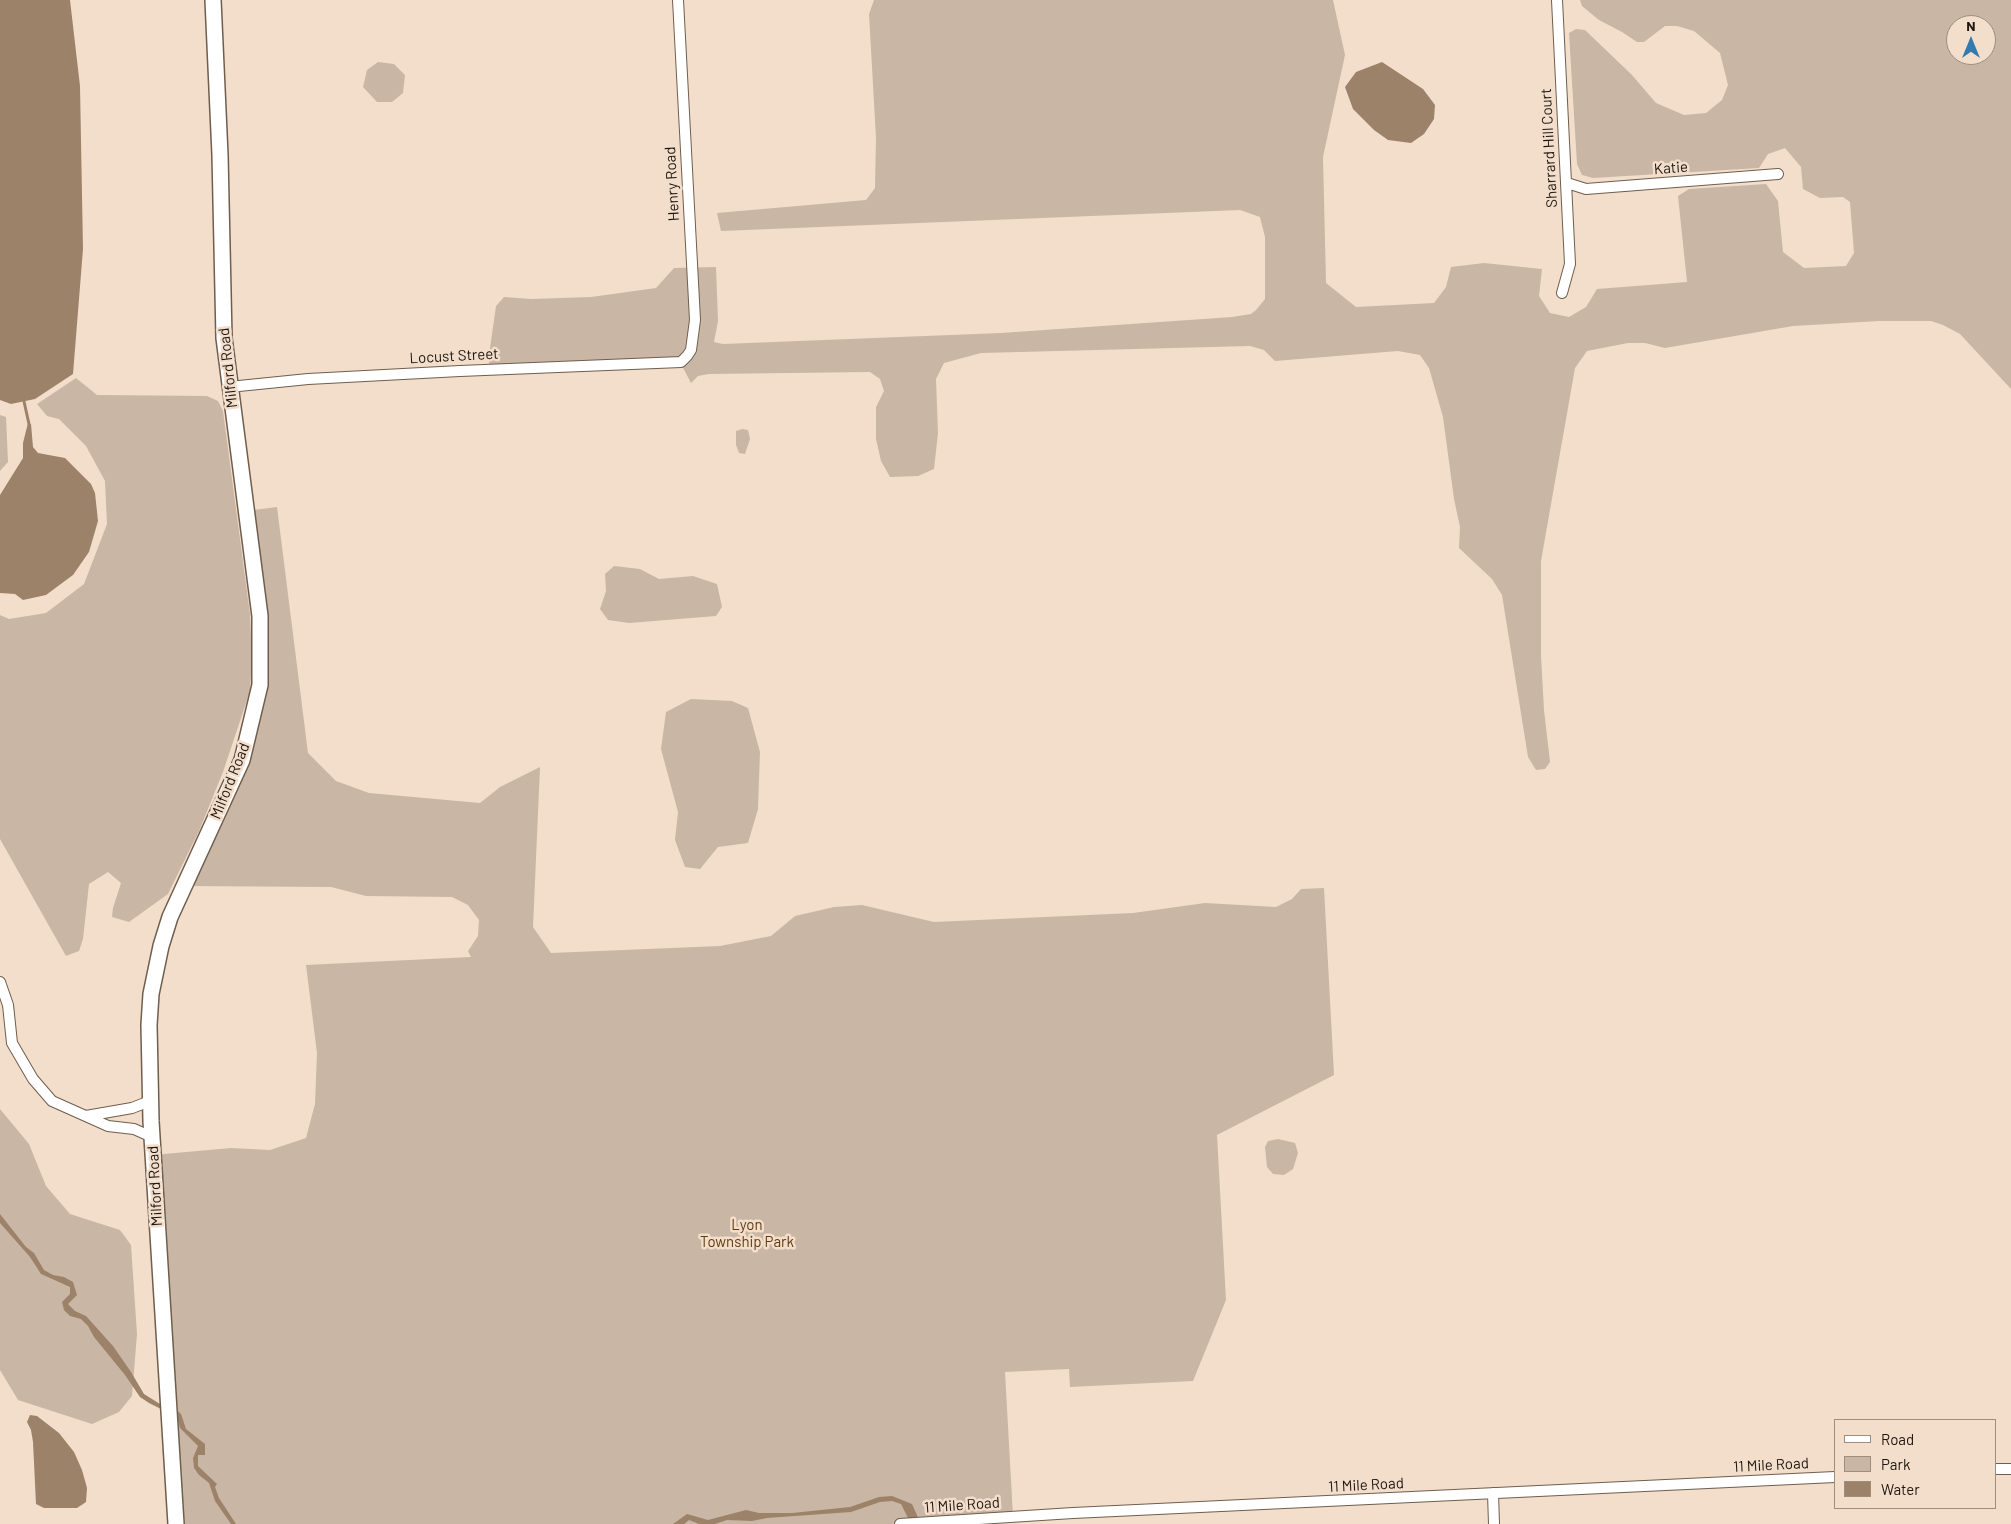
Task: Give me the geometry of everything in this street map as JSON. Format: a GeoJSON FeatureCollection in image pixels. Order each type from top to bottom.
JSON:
{"type":"FeatureCollection","features":[{"type":"Feature","properties":{"kind":"street","name":"Milford Road"},"geometry":{"type":"LineString","coordinates":[[176,1524],[150,1101],[149,1025],[151,994],[161,946],[170,916],[242,760],[260,685],[260,616],[224,338],[220,155],[213,0]]}},
{"type":"Feature","properties":{"kind":"street","name":"Henry Road"},"geometry":{"type":"LineString","coordinates":[[678,0],[694,320],[691,350],[681,362]]}},
{"type":"Feature","properties":{"kind":"street","name":"Sharrard Hill Court"},"geometry":{"type":"LineString","coordinates":[[1557,0],[1570,264],[1562,293]]}},
{"type":"Feature","properties":{"kind":"street","name":"Katie"},"geometry":{"type":"LineString","coordinates":[[1567,183],[1586,189],[1778,174]]}},
{"type":"Feature","properties":{"kind":"street","name":"Locust Street"},"geometry":{"type":"LineString","coordinates":[[229,387],[450,371],[681,362]]}},
{"type":"Feature","properties":{"kind":"street"},"geometry":{"type":"LineString","coordinates":[[0,982],[8,1005],[12,1043],[33,1079],[52,1101],[108,1126],[134,1129],[152,1137]]}},
{"type":"Feature","properties":{"kind":"street"},"geometry":{"type":"LineString","coordinates":[[86,1116],[132,1108],[150,1101]]}},
{"type":"Feature","properties":{"kind":"street"},"geometry":{"type":"LineString","coordinates":[[1996,1470],[2011,1469]]}},
{"type":"Feature","properties":{"kind":"street","name":"11 Mile Road"},"geometry":{"type":"LineString","coordinates":[[901,1524],[1073,1513],[1303,1504],[1834,1477]]}},
{"type":"Feature","properties":{"kind":"street"},"geometry":{"type":"LineString","coordinates":[[1493,1493],[1494,1524]]}},
{"type":"Feature","properties":{"kind":"green space"},"geometry":{"type":"Polygon","coordinates":[[[874,0],[1333,0],[1345,55],[1323,157],[1326,283],[1356,307],[1434,303],[1446,287],[1451,267],[1484,263],[1542,269],[1539,296],[1550,313],[1569,317],[1586,307],[1597,289],[1687,282],[1678,196],[1689,189],[1766,184],[1778,201],[1783,252],[1804,268],[1846,266],[1854,253],[1850,202],[1843,197],[1820,198],[1803,189],[1801,167],[1785,148],[1768,154],[1759,168],[1593,178],[1582,175],[1577,164],[1569,33],[1576,29],[1585,30],[1632,75],[1656,103],[1684,115],[1706,113],[1722,100],[1728,85],[1720,53],[1694,31],[1677,26],[1665,26],[1644,42],[1637,42],[1599,20],[1582,6],[1580,0],[2011,0],[2011,389],[1960,334],[1931,321],[1879,321],[1793,326],[1665,348],[1645,343],[1628,343],[1587,351],[1575,368],[1541,561],[1541,656],[1544,710],[1550,762],[1545,769],[1536,770],[1528,757],[1502,595],[1492,579],[1459,548],[1460,527],[1454,499],[1443,417],[1429,368],[1420,355],[1398,351],[1275,361],[1264,350],[1250,346],[981,353],[944,363],[936,379],[938,433],[934,469],[918,476],[890,477],[881,461],[876,439],[876,407],[884,391],[880,379],[870,372],[709,374],[698,376],[691,383],[680,362],[489,369],[489,355],[496,306],[504,297],[531,299],[591,297],[656,288],[674,268],[716,267],[718,321],[714,342],[723,344],[1001,333],[1232,317],[1251,314],[1265,299],[1265,237],[1260,217],[1240,210],[721,231],[717,213],[866,200],[875,188],[876,138],[869,14],[874,0]]]}},
{"type":"Feature","properties":{"kind":"green space"},"geometry":{"type":"Polygon","coordinates":[[[378,62],[394,64],[405,75],[403,93],[392,102],[377,102],[363,87],[367,70],[378,62]]]}},
{"type":"Feature","properties":{"kind":"green space"},"geometry":{"type":"Polygon","coordinates":[[[76,378],[97,395],[207,396],[218,401],[223,411],[250,614],[252,658],[250,691],[223,772],[199,831],[168,894],[129,922],[112,917],[121,883],[108,872],[89,884],[83,939],[79,951],[66,956],[0,839],[0,615],[9,619],[46,613],[84,584],[107,524],[105,481],[86,446],[59,419],[47,416],[37,404],[76,378]]]}},
{"type":"Feature","properties":{"kind":"green space"},"geometry":{"type":"Polygon","coordinates":[[[0,415],[6,417],[8,462],[0,471],[0,415]]]}},
{"type":"Feature","properties":{"kind":"green space"},"geometry":{"type":"Polygon","coordinates":[[[748,430],[750,439],[745,454],[739,453],[736,445],[736,431],[748,430]]]}},
{"type":"Feature","properties":{"kind":"green space","name":"Lyon Township Park"},"geometry":{"type":"Polygon","coordinates":[[[277,507],[308,753],[336,781],[369,793],[480,803],[500,787],[540,767],[533,927],[551,953],[720,946],[771,936],[795,916],[834,907],[862,905],[934,922],[1133,913],[1205,903],[1276,907],[1292,899],[1301,889],[1324,888],[1334,1075],[1217,1135],[1226,1300],[1193,1381],[1070,1387],[1069,1369],[1005,1372],[1013,1516],[894,1524],[176,1524],[153,1155],[231,1148],[270,1150],[306,1138],[315,1104],[317,1053],[306,965],[471,957],[468,951],[478,936],[479,920],[468,905],[452,897],[366,896],[331,887],[184,886],[242,760],[260,685],[246,511],[277,507]]]}},
{"type":"Feature","properties":{"kind":"green space"},"geometry":{"type":"Polygon","coordinates":[[[614,566],[640,569],[659,579],[693,576],[717,584],[722,607],[716,616],[629,623],[608,620],[600,609],[606,591],[605,574],[614,566]]]}},
{"type":"Feature","properties":{"kind":"green space"},"geometry":{"type":"Polygon","coordinates":[[[691,699],[732,701],[748,708],[760,752],[758,809],[748,843],[718,847],[700,869],[685,867],[675,840],[678,812],[661,749],[666,712],[691,699]]]}},
{"type":"Feature","properties":{"kind":"green space"},"geometry":{"type":"Polygon","coordinates":[[[0,1109],[29,1144],[46,1186],[70,1214],[120,1230],[131,1245],[137,1334],[132,1396],[119,1412],[92,1424],[18,1400],[0,1370],[0,1109]]]}},
{"type":"Feature","properties":{"kind":"green space"},"geometry":{"type":"Polygon","coordinates":[[[1278,1139],[1295,1143],[1298,1153],[1293,1169],[1284,1175],[1273,1174],[1267,1167],[1265,1147],[1268,1141],[1278,1139]]]}},
{"type":"Feature","properties":{"kind":"water"},"geometry":{"type":"Polygon","coordinates":[[[0,0],[70,0],[80,86],[83,249],[73,374],[35,399],[11,404],[0,400],[0,0]]]}},
{"type":"Feature","properties":{"kind":"water"},"geometry":{"type":"Polygon","coordinates":[[[1382,62],[1423,89],[1435,105],[1434,119],[1424,134],[1411,143],[1388,140],[1374,130],[1353,109],[1345,87],[1356,72],[1382,62]]]}},
{"type":"Feature","properties":{"kind":"water"},"geometry":{"type":"Polygon","coordinates":[[[28,423],[31,424],[33,447],[38,453],[65,458],[91,484],[95,493],[98,521],[89,552],[73,575],[46,595],[23,600],[15,594],[0,593],[0,495],[23,458],[23,443],[28,423]]]}},
{"type":"Feature","properties":{"kind":"water"},"geometry":{"type":"Polygon","coordinates":[[[0,1214],[26,1247],[34,1253],[44,1270],[73,1282],[77,1295],[68,1304],[75,1311],[86,1316],[113,1346],[144,1394],[160,1404],[178,1411],[181,1414],[186,1429],[205,1444],[205,1455],[198,1455],[198,1466],[217,1484],[215,1487],[219,1498],[236,1524],[231,1524],[215,1501],[209,1483],[194,1468],[193,1458],[198,1446],[180,1428],[177,1417],[140,1397],[94,1337],[88,1326],[81,1319],[70,1316],[64,1310],[62,1302],[70,1294],[70,1287],[41,1274],[30,1257],[0,1223],[0,1214]]]}},
{"type":"Feature","properties":{"kind":"water"},"geometry":{"type":"Polygon","coordinates":[[[30,1415],[37,1416],[59,1433],[74,1452],[87,1488],[86,1502],[77,1508],[44,1508],[36,1504],[33,1442],[31,1430],[27,1422],[30,1415]]]}},
{"type":"Feature","properties":{"kind":"water"},"geometry":{"type":"Polygon","coordinates":[[[892,1496],[912,1504],[921,1524],[911,1524],[901,1504],[892,1501],[880,1502],[851,1512],[767,1518],[752,1521],[727,1520],[715,1524],[699,1524],[689,1520],[684,1524],[673,1524],[687,1514],[708,1520],[746,1510],[759,1513],[792,1513],[850,1507],[879,1497],[892,1496]]]}},
{"type":"Feature","properties":{"kind":"waterway"},"geometry":{"type":"LineString","coordinates":[[23,397],[29,424]]}}]}
